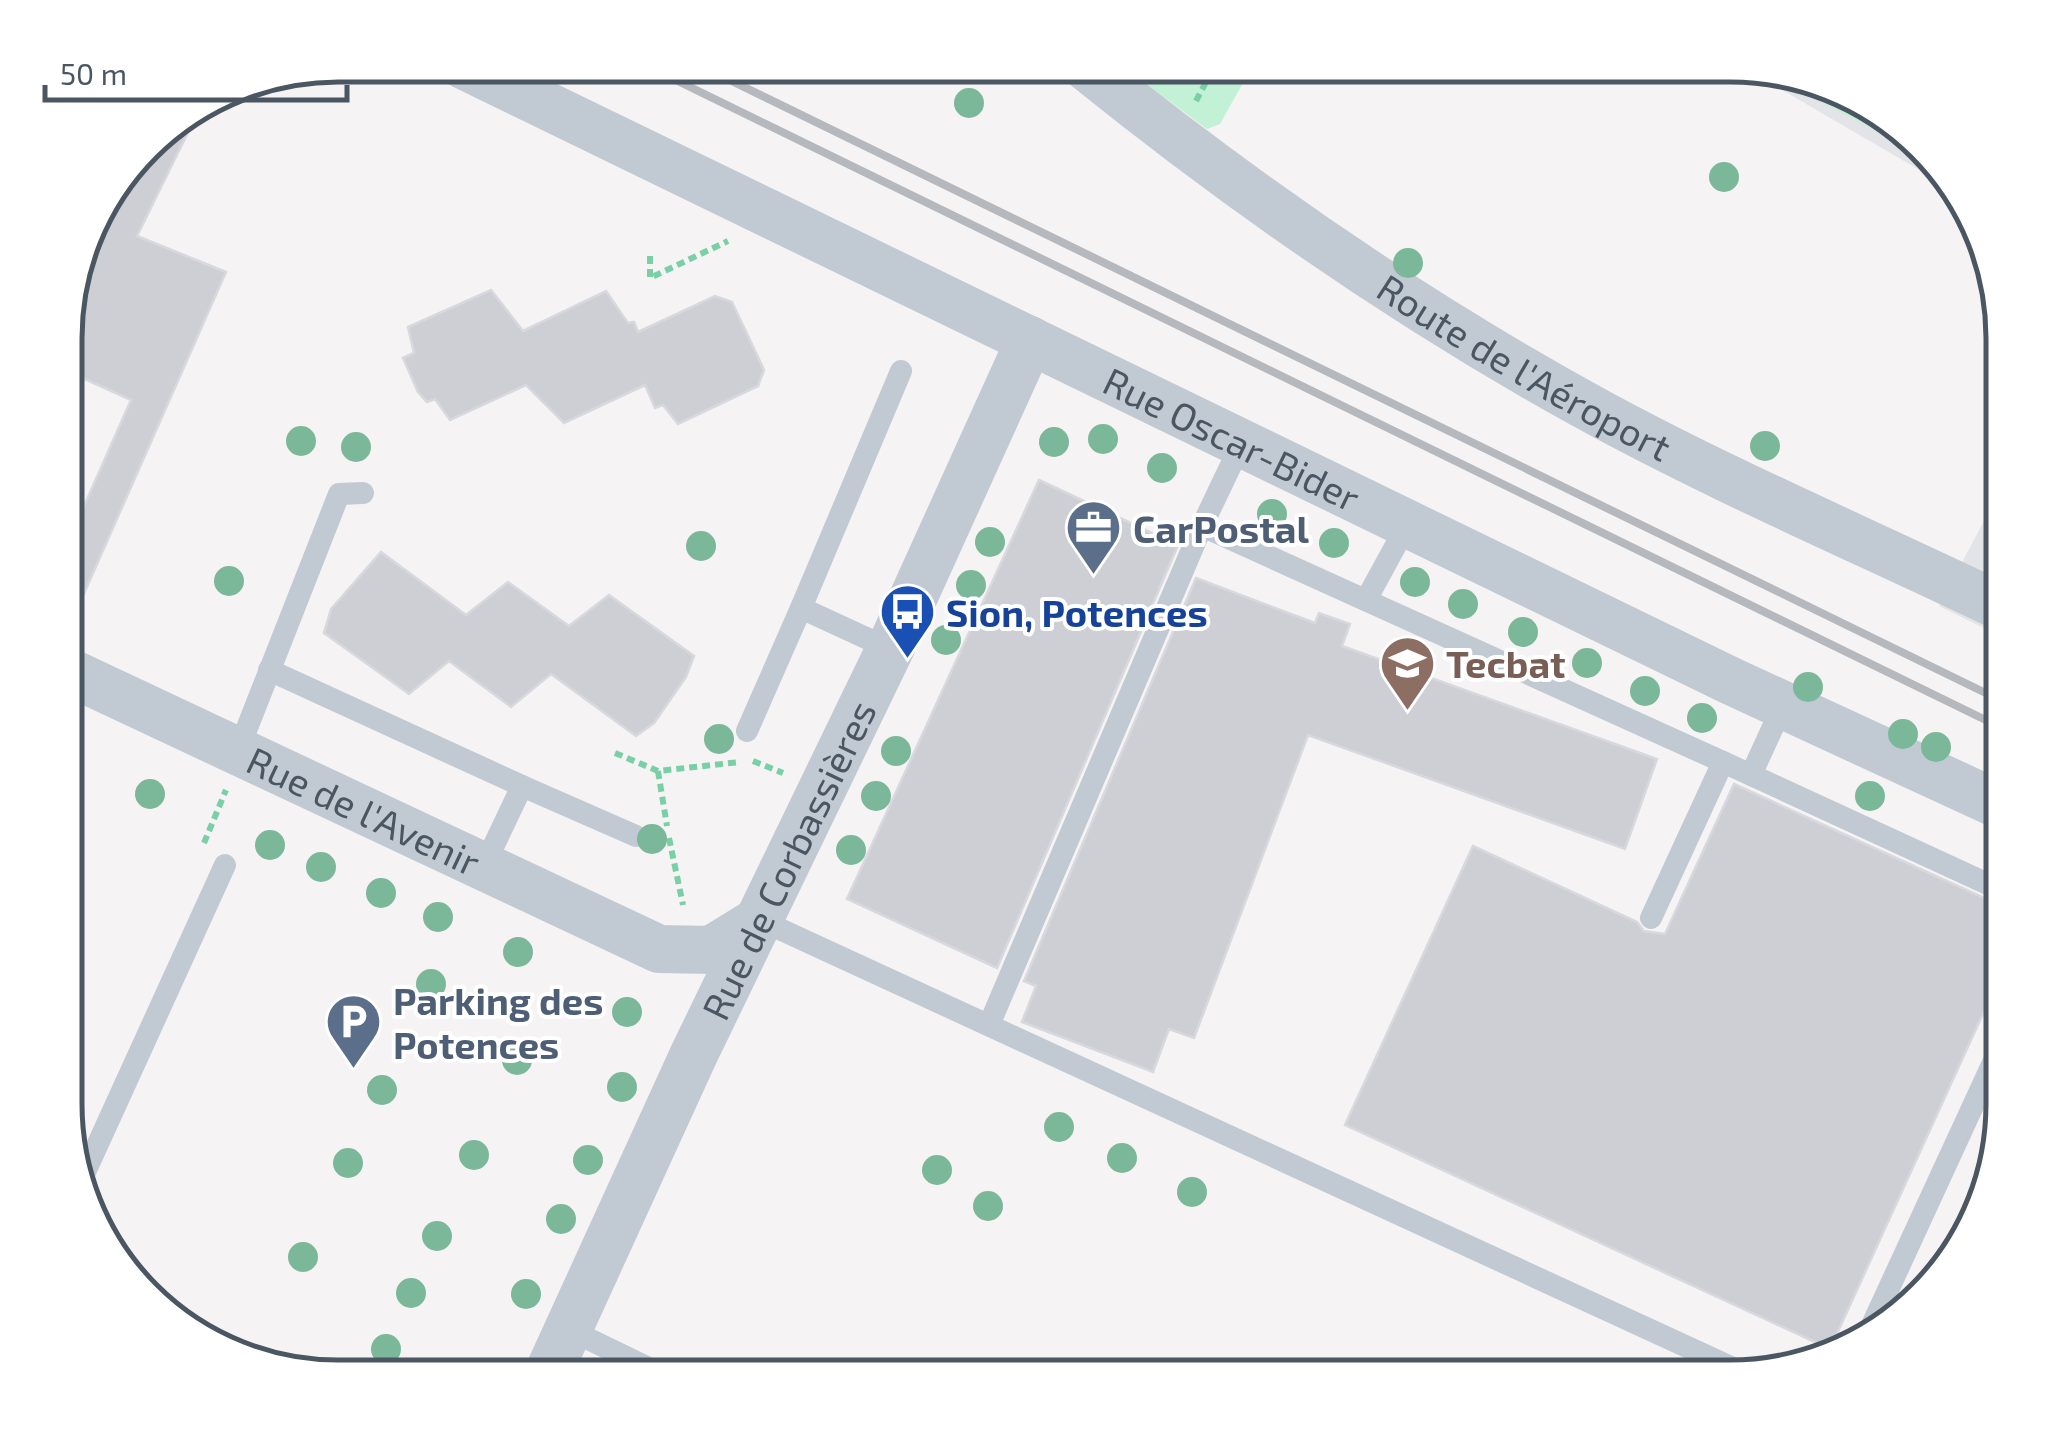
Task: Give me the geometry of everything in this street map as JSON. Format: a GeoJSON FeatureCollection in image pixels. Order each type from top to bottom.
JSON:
{"type":"FeatureCollection","features":[{"type":"Feature","properties":{"kind":"street","name":"Rue Oscar-Bider"},"geometry":{"type":"LineString","coordinates":[[499,82],[1783,705],[1985,798]]}},
{"type":"Feature","properties":{"kind":"street","name":"Route de l'Aéroport"},"geometry":{"type":"LineString","coordinates":[[1107,83],[1282,214],[1500,357],[1604,415],[1985,599]]}},
{"type":"Feature","properties":{"kind":"street","name":"Rue de Corbassières"},"geometry":{"type":"LineString","coordinates":[[555,1360],[694,1054],[890,649],[1030,340]]}},
{"type":"Feature","properties":{"kind":"street","name":"Rue de l'Avenir"},"geometry":{"type":"LineString","coordinates":[[82,681],[232,770],[484,866],[659,948],[710,950],[760,920]]}},
{"type":"Feature","properties":{"kind":"street"},"geometry":{"type":"LineString","coordinates":[[659,948],[690,994],[694,1054]]}},
{"type":"Feature","properties":{"kind":"lane"},"geometry":{"type":"LineString","coordinates":[[747,731],[901,371]]}},
{"type":"Feature","properties":{"kind":"lane"},"geometry":{"type":"LineString","coordinates":[[989,1026],[1202,526],[1242,442]]}},
{"type":"Feature","properties":{"kind":"lane"},"geometry":{"type":"LineString","coordinates":[[232,770],[339,494],[363,493]]}},
{"type":"Feature","properties":{"kind":"lane"},"geometry":{"type":"LineString","coordinates":[[1366,600],[1408,523]]}},
{"type":"Feature","properties":{"kind":"lane"},"geometry":{"type":"LineString","coordinates":[[1202,526],[1985,883]]}},
{"type":"Feature","properties":{"kind":"lane"},"geometry":{"type":"LineString","coordinates":[[801,608],[890,649]]}},
{"type":"Feature","properties":{"kind":"lane"},"geometry":{"type":"LineString","coordinates":[[269,670],[636,836]]}},
{"type":"Feature","properties":{"kind":"lane"},"geometry":{"type":"LineString","coordinates":[[1751,774],[1783,705]]}},
{"type":"Feature","properties":{"kind":"lane"},"geometry":{"type":"LineString","coordinates":[[1651,918],[1723,762]]}},
{"type":"Feature","properties":{"kind":"lane"},"geometry":{"type":"LineString","coordinates":[[484,866],[522,786]]}},
{"type":"Feature","properties":{"kind":"lane"},"geometry":{"type":"LineString","coordinates":[[89,1162],[225,865]]}},
{"type":"Feature","properties":{"kind":"lane"},"geometry":{"type":"LineString","coordinates":[[760,920],[1716,1360]]}},
{"type":"Feature","properties":{"kind":"lane"},"geometry":{"type":"LineString","coordinates":[[1878,1313],[1985,1081]]}},
{"type":"Feature","properties":{"kind":"lane"},"geometry":{"type":"LineString","coordinates":[[570,1330],[632,1360]]}},
{"type":"Feature","properties":{"kind":"path"},"geometry":{"type":"LineString","coordinates":[[650,256],[650,278],[742,234]]}},
{"type":"Feature","properties":{"kind":"path"},"geometry":{"type":"LineString","coordinates":[[614,753],[658,772],[753,761],[794,776]]}},
{"type":"Feature","properties":{"kind":"path"},"geometry":{"type":"LineString","coordinates":[[200,853],[232,770]]}},
{"type":"Feature","properties":{"kind":"shaded area"},"geometry":{"type":"Polygon","coordinates":[[[1778,88],[1828,102],[1858,117],[1885,135],[1924,173],[1778,88]]]}},
{"type":"Feature","properties":{"kind":"shaded area"},"geometry":{"type":"Polygon","coordinates":[[[1985,519],[1985,629],[1939,606],[1985,519]]]}},
{"type":"Feature","properties":{"kind":"green space"},"geometry":{"type":"Polygon","coordinates":[[[1145,83],[1243,83],[1220,124],[1207,129],[1145,83]]]}},
{"type":"Feature","properties":{"kind":"green space"},"geometry":{"type":"Polygon","coordinates":[[[1811,96],[1858,117],[1886,136],[1811,96]]]}},
{"type":"Feature","properties":{"kind":"building"},"geometry":{"type":"Polygon","coordinates":[[[188,132],[137,236],[226,272],[82,597],[82,510],[131,400],[82,378],[82,338],[91,272],[102,240],[135,183],[188,132]]]}},
{"type":"Feature","properties":{"kind":"building"},"geometry":{"type":"Polygon","coordinates":[[[491,290],[523,331],[606,291],[638,332],[715,296],[732,302],[764,370],[758,386],[678,424],[663,405],[655,408],[645,385],[564,423],[526,385],[450,420],[435,399],[427,402],[418,392],[403,358],[414,353],[408,327],[491,290]]]}},
{"type":"Feature","properties":{"kind":"building"},"geometry":{"type":"Polygon","coordinates":[[[1039,480],[1178,545],[997,968],[847,899],[1039,480]]]}},
{"type":"Feature","properties":{"kind":"building"},"geometry":{"type":"Polygon","coordinates":[[[381,552],[466,615],[508,582],[569,626],[609,595],[694,656],[686,677],[654,723],[636,736],[551,674],[511,707],[449,661],[409,694],[324,633],[331,609],[381,552]]]}},
{"type":"Feature","properties":{"kind":"building"},"geometry":{"type":"Polygon","coordinates":[[[1196,578],[1315,623],[1319,613],[1350,624],[1342,646],[1657,759],[1625,849],[1308,735],[1194,1038],[1169,1029],[1153,1072],[1022,1022],[1036,986],[1024,981],[1196,578]]]}},
{"type":"Feature","properties":{"kind":"building"},"geometry":{"type":"Polygon","coordinates":[[[1734,784],[1985,898],[1985,1009],[1835,1337],[1819,1344],[1345,1125],[1473,846],[1637,922],[1644,931],[1665,934],[1734,784]]]}},
{"type":"Feature","properties":{"kind":"railway"},"geometry":{"type":"LineString","coordinates":[[680,82],[1985,720]]}},
{"type":"Feature","properties":{"kind":"railway"},"geometry":{"type":"LineString","coordinates":[[734,82],[1985,693]]}},
{"type":"Feature","properties":{"kind":"place","name":"CarPostal"},"geometry":{"type":"Point","coordinates":[1094,577]}},
{"type":"Feature","properties":{"kind":"place","name":"Sion, Potences"},"geometry":{"type":"Point","coordinates":[907,661]}},
{"type":"Feature","properties":{"kind":"place","name":"Tecbat"},"geometry":{"type":"Point","coordinates":[1407,712]}},
{"type":"Feature","properties":{"kind":"place","name":"Parking des Potences"},"geometry":{"type":"Point","coordinates":[354,1071]}}]}
